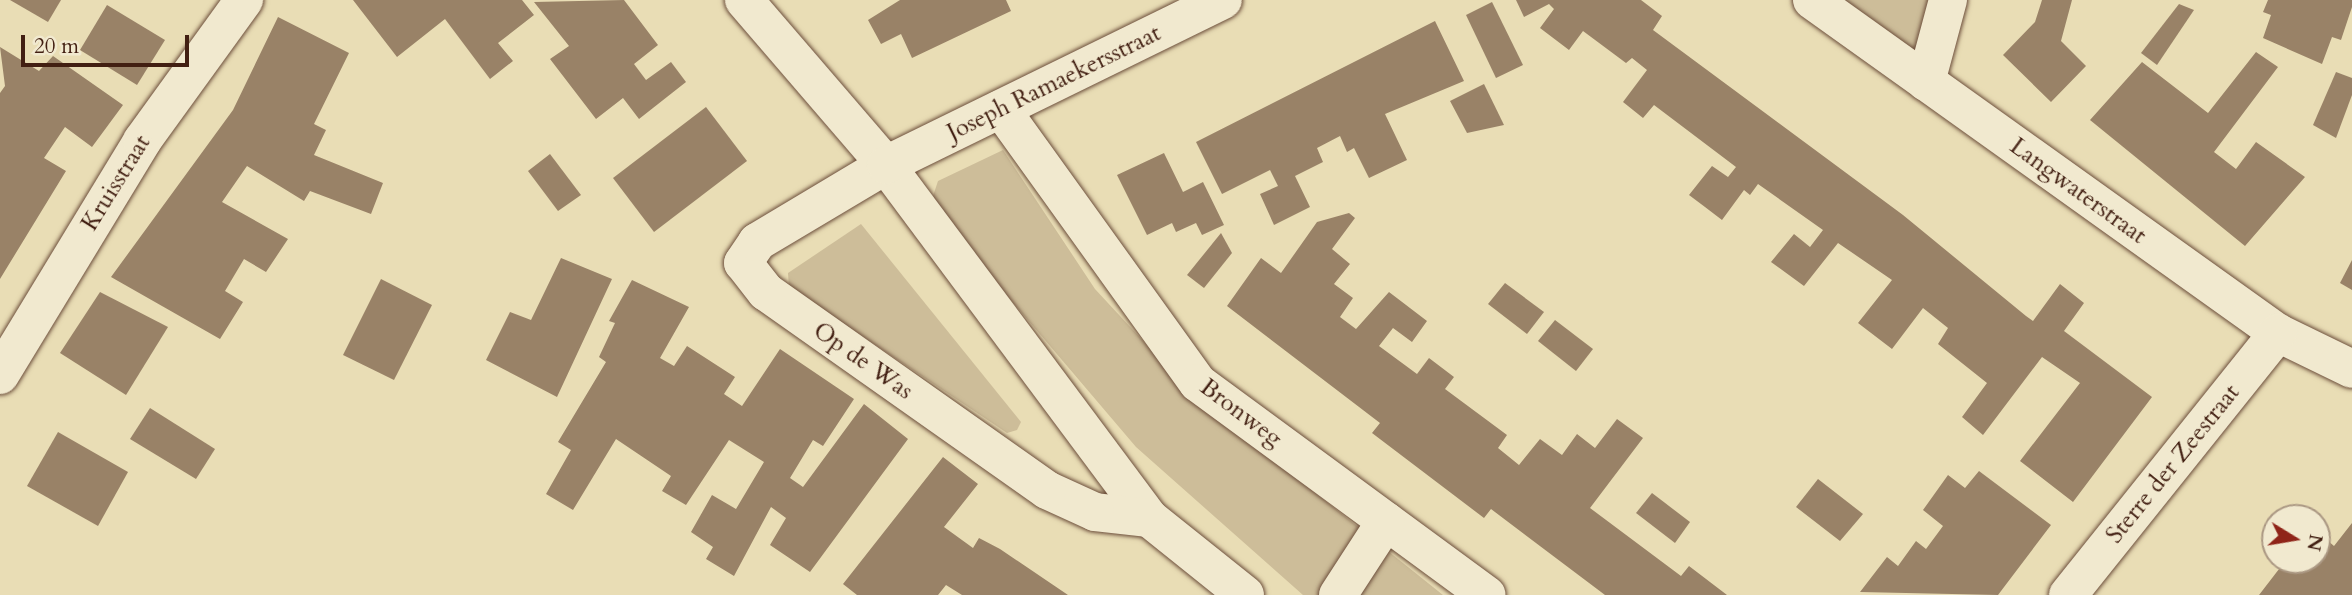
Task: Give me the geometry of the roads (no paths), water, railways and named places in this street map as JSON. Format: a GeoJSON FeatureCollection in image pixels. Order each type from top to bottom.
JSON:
{"type":"FeatureCollection","features":[{"type":"Feature","properties":{"kind":"street","name":"Kruisstraat"},"geometry":{"type":"LineString","coordinates":[[0,374],[142,141],[244,0]]}},
{"type":"Feature","properties":{"kind":"street"},"geometry":{"type":"LineString","coordinates":[[744,0],[886,165],[1149,518],[1245,595]]}},
{"type":"Feature","properties":{"kind":"street","name":"Joseph Ramaekersstraat"},"geometry":{"type":"LineString","coordinates":[[886,165],[1223,0]]}},
{"type":"Feature","properties":{"kind":"street","name":"Langwaterstraat"},"geometry":{"type":"LineString","coordinates":[[1812,0],[2278,333],[2352,369]]}},
{"type":"Feature","properties":{"kind":"street"},"geometry":{"type":"LineString","coordinates":[[1926,82],[1948,0]]}},
{"type":"Feature","properties":{"kind":"street","name":"Bronweg"},"geometry":{"type":"LineString","coordinates":[[1001,109],[1198,383],[1487,595]]}},
{"type":"Feature","properties":{"kind":"street","name":"Op de Was"},"geometry":{"type":"LineString","coordinates":[[886,165],[757,242],[743,264],[766,292],[1047,490],[1095,512],[1149,518]]}},
{"type":"Feature","properties":{"kind":"street","name":"Sterre der Zeestraat"},"geometry":{"type":"LineString","coordinates":[[2068,595],[2278,333]]}},
{"type":"Feature","properties":{"kind":"street"},"geometry":{"type":"LineString","coordinates":[[1338,595],[1387,521]]}}]}
